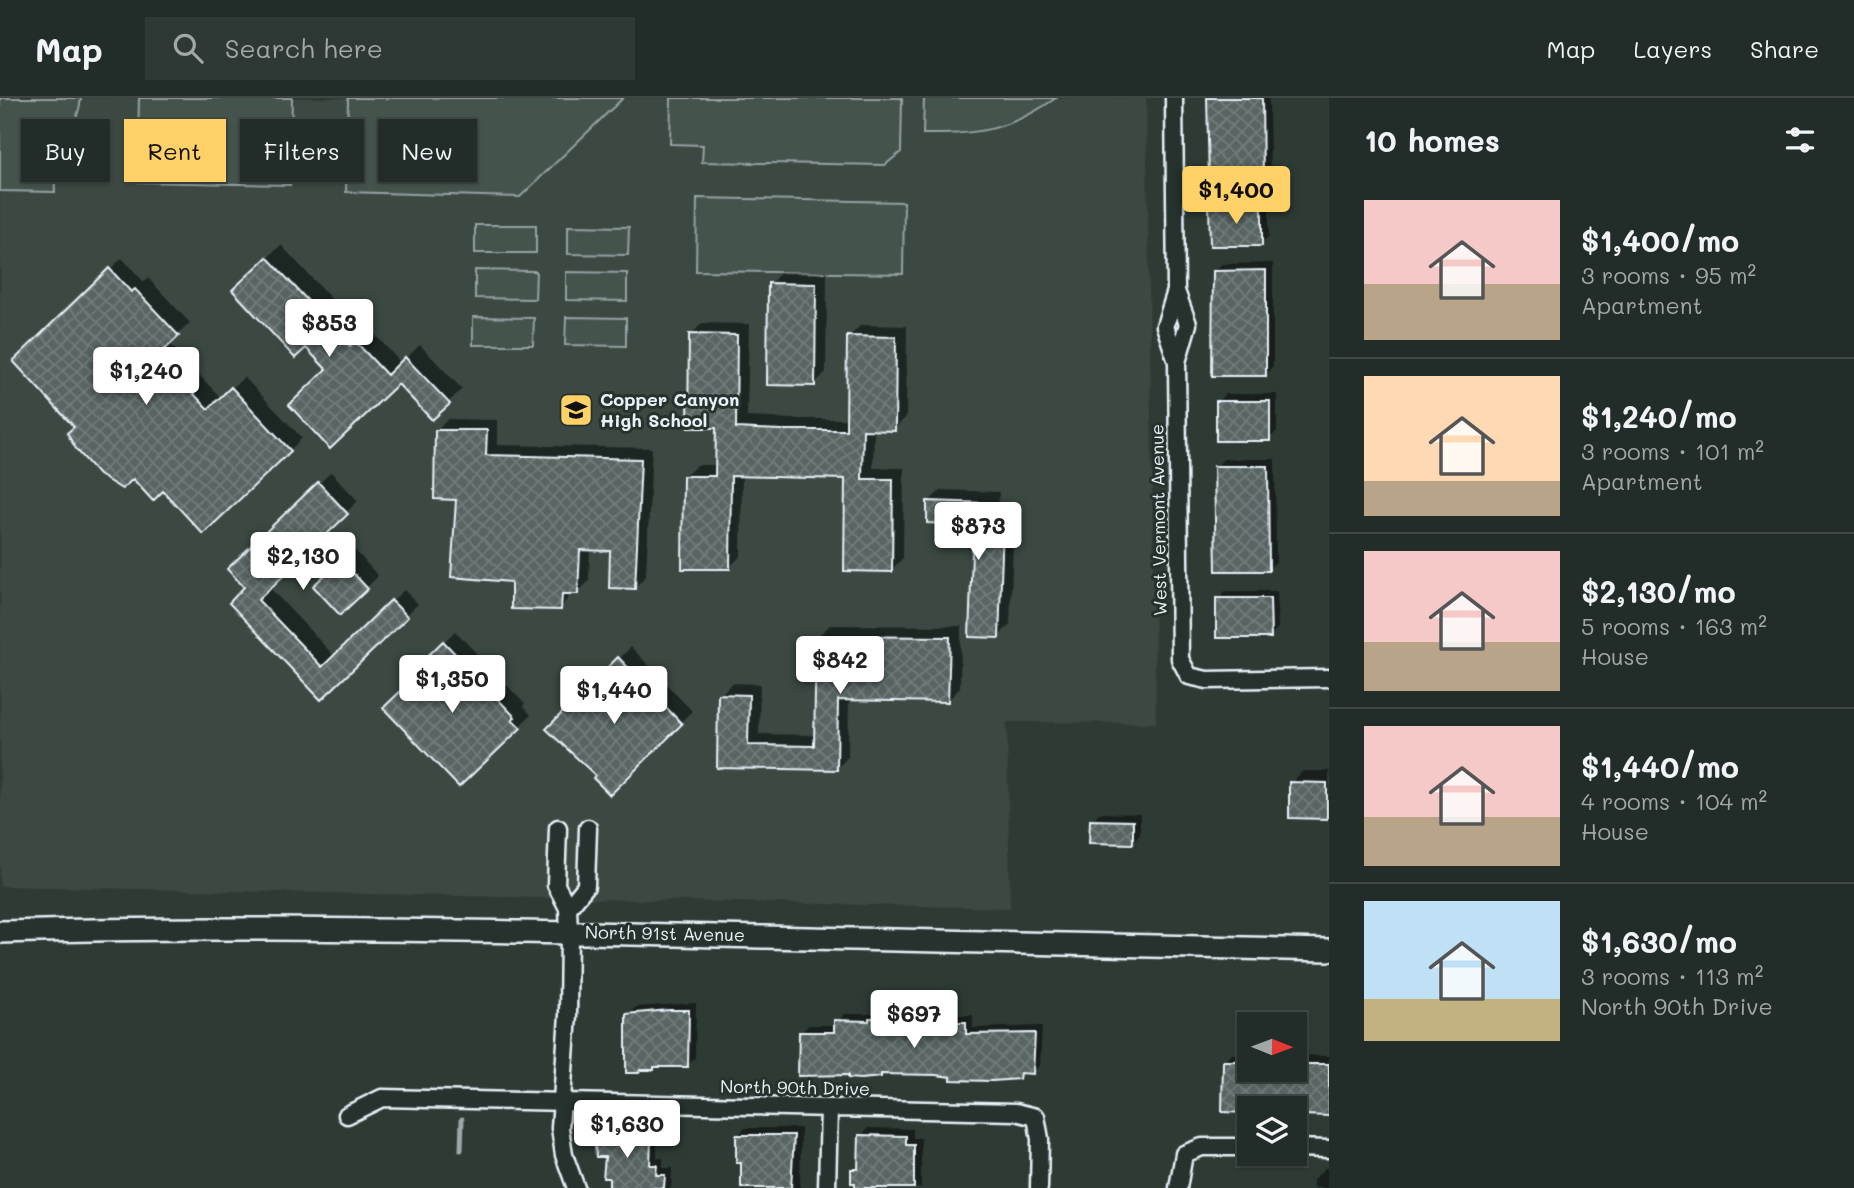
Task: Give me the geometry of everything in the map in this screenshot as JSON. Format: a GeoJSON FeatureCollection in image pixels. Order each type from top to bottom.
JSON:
{"type":"FeatureCollection","features":[{"type":"Feature","properties":{"kind":"main road","name":"North 91st Avenue"},"geometry":{"type":"LineString","coordinates":[[0,932],[255,928],[981,940],[1329,950]]}},
{"type":"Feature","properties":{"kind":"street","name":"West Vermont Avenue"},"geometry":{"type":"LineString","coordinates":[[1174,98],[1176,291],[1165,326],[1177,362],[1180,659],[1189,676],[1207,680],[1329,678]]}},
{"type":"Feature","properties":{"kind":"street"},"geometry":{"type":"LineString","coordinates":[[558,828],[556,885],[568,908],[569,933],[568,1015],[561,1101],[562,1141],[576,1188]]}},
{"type":"Feature","properties":{"kind":"street"},"geometry":{"type":"LineString","coordinates":[[568,908],[586,886],[588,828]]}},
{"type":"Feature","properties":{"kind":"street","name":"North 90th Drive"},"geometry":{"type":"LineString","coordinates":[[347,1115],[382,1098],[1016,1112],[1035,1117],[1040,1139],[1039,1188]]}},
{"type":"Feature","properties":{"kind":"street"},"geometry":{"type":"LineString","coordinates":[[827,1188],[829,1108]]}},
{"type":"Feature","properties":{"kind":"street"},"geometry":{"type":"LineString","coordinates":[[1178,1188],[1184,1154],[1202,1146],[1237,1147]]}},
{"type":"Feature","properties":{"kind":"street"},"geometry":{"type":"LineString","coordinates":[[1307,1148],[1329,1149]]}},
{"type":"Feature","properties":{"kind":"shaded area","name":"Copper Canyon High School"},"geometry":{"type":"Polygon","coordinates":[[[0,98],[1146,98],[1156,723],[1007,722],[1010,908],[0,886],[0,98]]]}},
{"type":"Feature","properties":{"kind":"shaded area"},"geometry":{"type":"Polygon","coordinates":[[[0,98],[81,98],[76,119],[21,119],[21,182],[55,182],[55,192],[0,191],[0,98]]]}},
{"type":"Feature","properties":{"kind":"shaded area"},"geometry":{"type":"Polygon","coordinates":[[[139,98],[292,98],[292,119],[240,119],[240,182],[290,182],[290,185],[137,182],[226,182],[226,119],[138,119],[139,98]]]}},
{"type":"Feature","properties":{"kind":"shaded area"},"geometry":{"type":"Polygon","coordinates":[[[348,98],[623,98],[520,197],[346,192],[346,182],[364,182],[364,119],[348,119],[348,98]]]}},
{"type":"Feature","properties":{"kind":"shaded area"},"geometry":{"type":"Polygon","coordinates":[[[671,98],[902,98],[901,152],[885,165],[702,162],[703,145],[670,144],[671,98]]]}},
{"type":"Feature","properties":{"kind":"shaded area"},"geometry":{"type":"Polygon","coordinates":[[[924,98],[1056,98],[1008,124],[961,133],[923,134],[924,98]]]}},
{"type":"Feature","properties":{"kind":"shaded area"},"geometry":{"type":"Polygon","coordinates":[[[697,198],[904,202],[903,274],[696,271],[697,198]]]}},
{"type":"Feature","properties":{"kind":"shaded area"},"geometry":{"type":"Polygon","coordinates":[[[475,225],[536,225],[536,253],[475,253],[475,225]]]}},
{"type":"Feature","properties":{"kind":"shaded area"},"geometry":{"type":"Polygon","coordinates":[[[568,226],[629,227],[628,255],[568,254],[568,226]]]}},
{"type":"Feature","properties":{"kind":"shaded area"},"geometry":{"type":"Polygon","coordinates":[[[475,270],[536,271],[535,299],[475,298],[475,270]]]}},
{"type":"Feature","properties":{"kind":"shaded area"},"geometry":{"type":"Polygon","coordinates":[[[566,272],[627,273],[627,301],[566,300],[566,272]]]}},
{"type":"Feature","properties":{"kind":"shaded area"},"geometry":{"type":"Polygon","coordinates":[[[473,317],[534,318],[533,345],[473,345],[473,317]]]}},
{"type":"Feature","properties":{"kind":"shaded area"},"geometry":{"type":"Polygon","coordinates":[[[566,317],[626,318],[626,346],[565,345],[566,317]]]}},
{"type":"Feature","properties":{"kind":"building"},"geometry":{"type":"Polygon","coordinates":[[[1207,98],[1262,98],[1263,180],[1209,180],[1207,98]]]}},
{"type":"Feature","properties":{"kind":"building"},"geometry":{"type":"Polygon","coordinates":[[[1262,205],[1262,246],[1210,246],[1209,206],[1262,205]]]}},
{"type":"Feature","properties":{"kind":"building"},"geometry":{"type":"Polygon","coordinates":[[[267,257],[350,346],[355,341],[387,375],[405,357],[450,404],[432,420],[398,384],[330,449],[289,405],[326,369],[306,348],[295,358],[232,290],[267,257]]]}},
{"type":"Feature","properties":{"kind":"building"},"geometry":{"type":"Polygon","coordinates":[[[109,268],[131,292],[135,289],[179,336],[158,356],[208,409],[231,387],[291,451],[203,534],[163,491],[153,501],[133,479],[122,489],[99,475],[76,449],[67,433],[74,427],[13,361],[109,268]]]}},
{"type":"Feature","properties":{"kind":"building"},"geometry":{"type":"Polygon","coordinates":[[[1266,270],[1266,376],[1212,376],[1213,271],[1266,270]]]}},
{"type":"Feature","properties":{"kind":"building"},"geometry":{"type":"Polygon","coordinates":[[[768,283],[816,284],[815,386],[767,385],[768,283]]]}},
{"type":"Feature","properties":{"kind":"building"},"geometry":{"type":"Polygon","coordinates":[[[689,334],[737,335],[736,428],[780,430],[846,430],[847,336],[896,337],[895,431],[863,430],[862,479],[893,479],[892,572],[844,571],[845,479],[731,476],[730,569],[682,569],[683,476],[715,476],[716,428],[688,428],[689,334]]]}},
{"type":"Feature","properties":{"kind":"building"},"geometry":{"type":"Polygon","coordinates":[[[1216,401],[1270,401],[1270,441],[1216,441],[1216,401]]]}},
{"type":"Feature","properties":{"kind":"building"},"geometry":{"type":"Polygon","coordinates":[[[435,430],[487,430],[486,455],[641,459],[635,589],[609,588],[610,551],[580,550],[578,594],[562,594],[561,610],[511,609],[511,582],[451,577],[456,500],[434,499],[435,430]]]}},
{"type":"Feature","properties":{"kind":"building"},"geometry":{"type":"Polygon","coordinates":[[[1214,466],[1268,466],[1269,571],[1216,571],[1214,466]]]}},
{"type":"Feature","properties":{"kind":"building"},"geometry":{"type":"Polygon","coordinates":[[[318,482],[348,514],[258,600],[322,667],[391,600],[408,617],[321,700],[229,603],[244,587],[227,569],[318,482]]]}},
{"type":"Feature","properties":{"kind":"building"},"geometry":{"type":"Polygon","coordinates":[[[927,501],[988,503],[987,524],[1003,525],[999,638],[969,637],[973,525],[927,523],[927,501]]]}},
{"type":"Feature","properties":{"kind":"building"},"geometry":{"type":"Polygon","coordinates":[[[341,560],[368,589],[340,615],[313,586],[341,560]]]}},
{"type":"Feature","properties":{"kind":"building"},"geometry":{"type":"Polygon","coordinates":[[[1216,598],[1270,598],[1271,638],[1216,638],[1216,598]]]}},
{"type":"Feature","properties":{"kind":"building"},"geometry":{"type":"Polygon","coordinates":[[[816,636],[950,637],[948,702],[838,700],[837,770],[717,768],[718,694],[749,695],[748,745],[814,746],[816,636]]]}},
{"type":"Feature","properties":{"kind":"building"},"geometry":{"type":"Polygon","coordinates":[[[443,641],[515,717],[512,719],[521,728],[459,787],[383,708],[406,686],[402,681],[443,641]]]}},
{"type":"Feature","properties":{"kind":"building"},"geometry":{"type":"Polygon","coordinates":[[[618,657],[682,724],[610,795],[593,778],[595,775],[546,729],[618,657]]]}},
{"type":"Feature","properties":{"kind":"building"},"geometry":{"type":"Polygon","coordinates":[[[1289,782],[1327,783],[1327,819],[1289,818],[1289,782]]]}},
{"type":"Feature","properties":{"kind":"building"},"geometry":{"type":"Polygon","coordinates":[[[1090,820],[1133,821],[1133,844],[1089,843],[1090,820]]]}},
{"type":"Feature","properties":{"kind":"building"},"geometry":{"type":"Polygon","coordinates":[[[689,1010],[688,1067],[654,1067],[654,1070],[626,1073],[626,1014],[689,1010]]]}},
{"type":"Feature","properties":{"kind":"building"},"geometry":{"type":"Polygon","coordinates":[[[932,1014],[932,1022],[966,1022],[966,1034],[1035,1033],[1033,1074],[1020,1073],[1019,1079],[992,1081],[951,1080],[951,1077],[936,1075],[881,1074],[881,1077],[861,1079],[848,1078],[848,1075],[798,1076],[799,1032],[834,1032],[834,1020],[869,1021],[869,1018],[879,1018],[879,1015],[932,1014]]]}},
{"type":"Feature","properties":{"kind":"building"},"geometry":{"type":"Polygon","coordinates":[[[1223,1061],[1237,1061],[1237,1082],[1307,1082],[1307,1064],[1329,1064],[1329,1116],[1307,1115],[1307,1096],[1237,1096],[1237,1113],[1222,1112],[1223,1061]]]}},
{"type":"Feature","properties":{"kind":"building"},"geometry":{"type":"Polygon","coordinates":[[[594,1129],[642,1131],[642,1141],[651,1141],[650,1165],[657,1165],[656,1175],[665,1175],[664,1188],[609,1188],[609,1178],[603,1178],[605,1157],[596,1157],[594,1129]]]}},
{"type":"Feature","properties":{"kind":"building"},"geometry":{"type":"Polygon","coordinates":[[[736,1135],[794,1135],[791,1188],[741,1188],[741,1163],[736,1163],[736,1135]]]}},
{"type":"Feature","properties":{"kind":"building"},"geometry":{"type":"Polygon","coordinates":[[[859,1135],[906,1136],[906,1145],[914,1145],[914,1188],[855,1188],[855,1183],[851,1183],[851,1169],[858,1169],[859,1135]]]}},
{"type":"Feature","properties":{"kind":"waterway"},"geometry":{"type":"LineString","coordinates":[[461,1150],[462,1119]]}},
{"type":"Feature","properties":{"kind":"place","name":"Copper Canyon High School"},"geometry":{"type":"Point","coordinates":[576,410]}}]}
